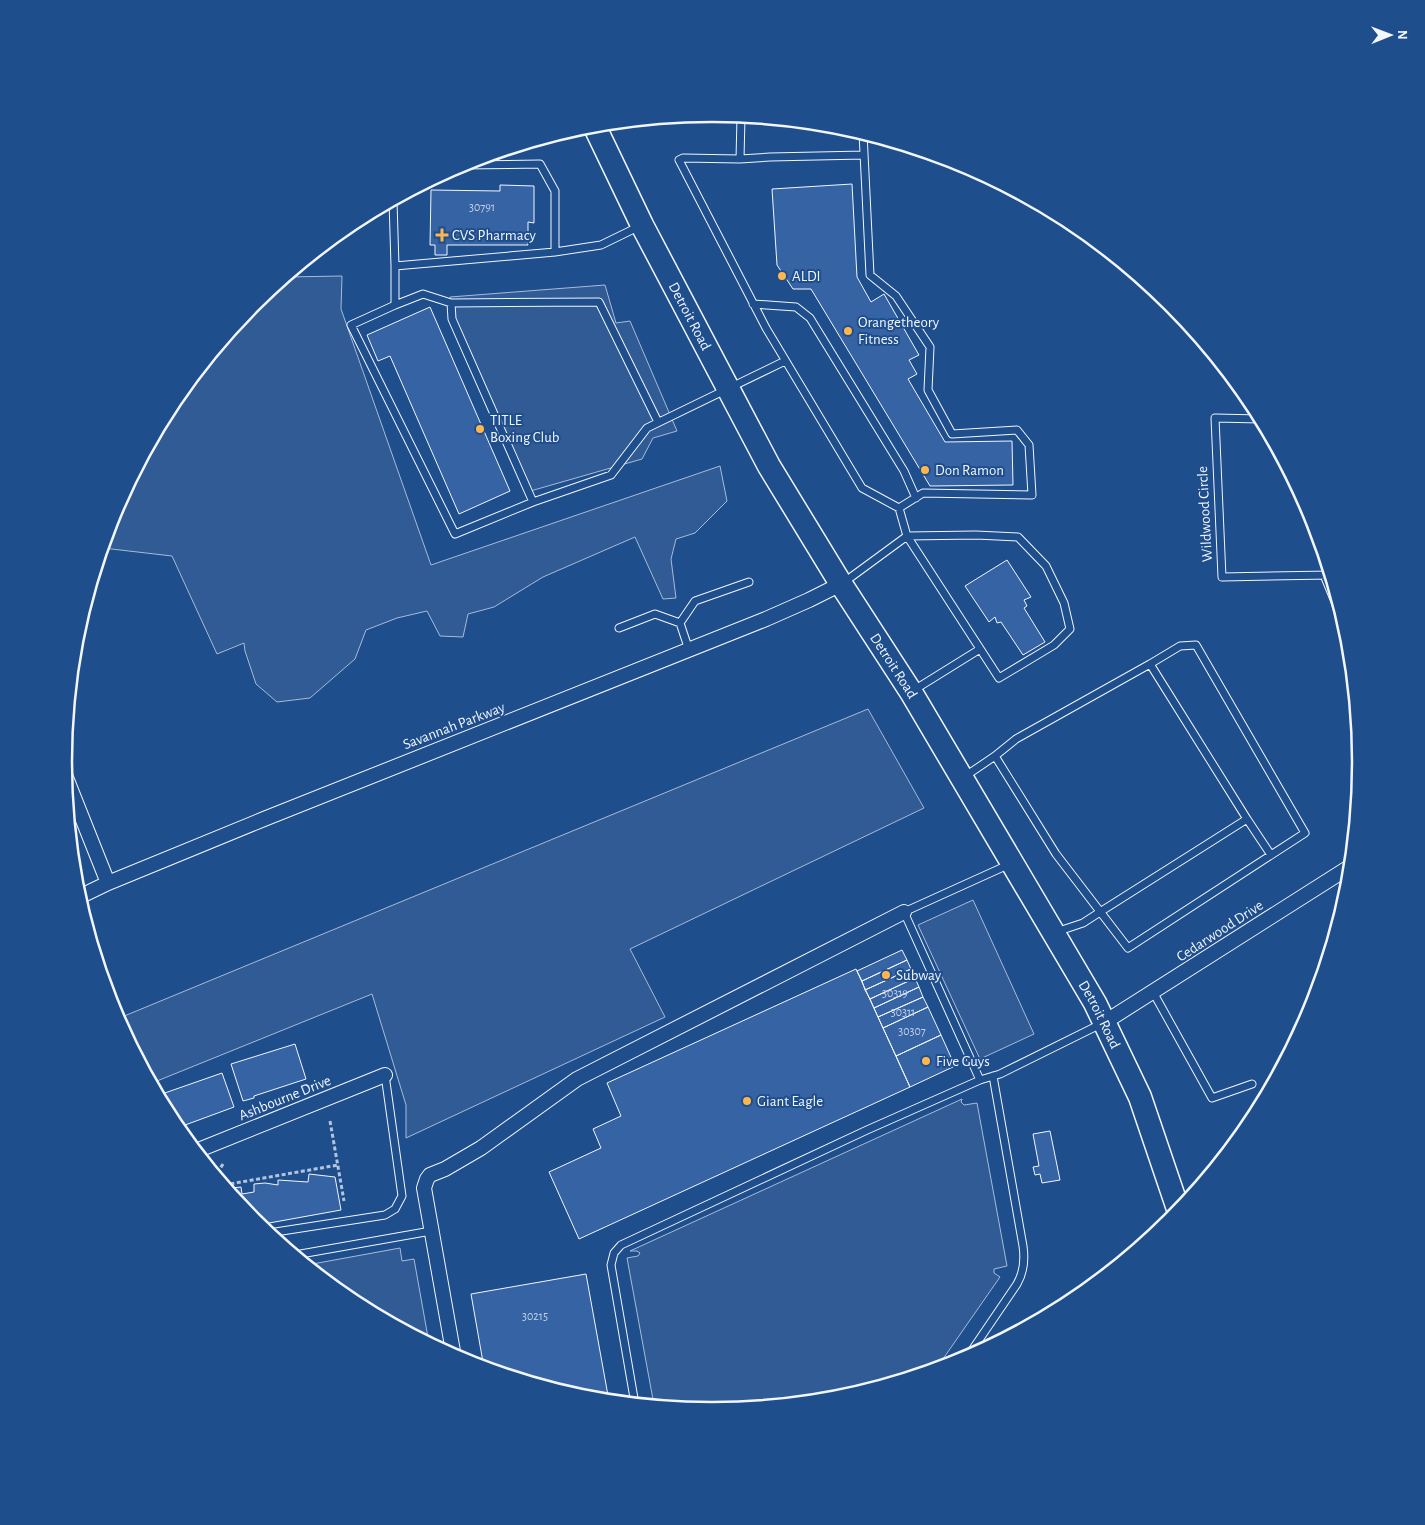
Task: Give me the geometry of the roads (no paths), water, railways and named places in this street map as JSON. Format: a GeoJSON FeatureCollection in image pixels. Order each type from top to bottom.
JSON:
{"type":"FeatureCollection","features":[{"type":"Feature","properties":{"kind":"main road","name":"Detroit Road"},"geometry":{"type":"LineString","coordinates":[[598,133],[642,225],[769,466],[841,584],[911,692],[1055,933],[1105,1022],[1140,1097],[1176,1203]]}},
{"type":"Feature","properties":{"kind":"street","name":"Savannah Parkway"},"geometry":{"type":"LineString","coordinates":[[86,893],[368,777],[689,650],[809,600],[841,584]]}},
{"type":"Feature","properties":{"kind":"street"},"geometry":{"type":"LineString","coordinates":[[74,797],[108,883]]}},
{"type":"Feature","properties":{"kind":"street","name":"Cedarwood Drive"},"geometry":{"type":"LineString","coordinates":[[1105,1022],[1343,871]]}},
{"type":"Feature","properties":{"kind":"street"},"geometry":{"type":"LineString","coordinates":[[452,1347],[424,1188],[430,1175],[445,1169],[481,1148],[577,1079],[904,912]]}},
{"type":"Feature","properties":{"kind":"street","name":"Ashbourne Drive"},"geometry":{"type":"LineString","coordinates":[[202,1148],[385,1075]]}},
{"type":"Feature","properties":{"kind":"lane"},"geometry":{"type":"LineString","coordinates":[[740,159],[742,123]]}},
{"type":"Feature","properties":{"kind":"lane"},"geometry":{"type":"LineString","coordinates":[[863,141],[870,275],[896,296],[930,346],[928,390],[952,434],[1018,430],[1029,445],[1032,494],[923,493],[899,508]]}},
{"type":"Feature","properties":{"kind":"lane"},"geometry":{"type":"LineString","coordinates":[[841,584],[907,536],[976,535],[1018,537],[1046,566],[1064,603],[1070,629],[1054,645],[998,678],[907,536],[899,508],[862,488],[785,361],[753,304],[678,160],[684,158],[740,159],[864,155]]}},
{"type":"Feature","properties":{"kind":"lane"},"geometry":{"type":"LineString","coordinates":[[484,165],[540,164],[556,191],[555,252]]}},
{"type":"Feature","properties":{"kind":"lane"},"geometry":{"type":"LineString","coordinates":[[393,208],[395,305]]}},
{"type":"Feature","properties":{"kind":"lane"},"geometry":{"type":"LineString","coordinates":[[395,266],[555,252],[600,244],[642,225]]}},
{"type":"Feature","properties":{"kind":"lane"},"geometry":{"type":"LineString","coordinates":[[658,422],[599,302],[451,303],[423,294],[351,325],[454,534],[533,502],[611,475],[647,428],[785,361]]}},
{"type":"Feature","properties":{"kind":"lane"},"geometry":{"type":"LineString","coordinates":[[451,303],[452,319],[533,502]]}},
{"type":"Feature","properties":{"kind":"lane"},"geometry":{"type":"LineString","coordinates":[[753,304],[796,307],[810,318],[904,471],[916,498]]}},
{"type":"Feature","properties":{"kind":"lane","name":"Wildwood Circle"},"geometry":{"type":"LineString","coordinates":[[1252,419],[1215,418],[1222,577],[1324,575]]}},
{"type":"Feature","properties":{"kind":"lane"},"geometry":{"type":"LineString","coordinates":[[680,623],[695,601],[749,582]]}},
{"type":"Feature","properties":{"kind":"lane"},"geometry":{"type":"LineString","coordinates":[[619,628],[655,614],[680,623]]}},
{"type":"Feature","properties":{"kind":"lane"},"geometry":{"type":"LineString","coordinates":[[680,623],[689,650]]}},
{"type":"Feature","properties":{"kind":"lane"},"geometry":{"type":"LineString","coordinates":[[962,779],[1016,739],[1180,646],[1196,645],[1305,833],[1128,948],[1056,854],[995,756]]}},
{"type":"Feature","properties":{"kind":"lane"},"geometry":{"type":"LineString","coordinates":[[911,692],[980,649]]}},
{"type":"Feature","properties":{"kind":"lane"},"geometry":{"type":"LineString","coordinates":[[1150,664],[1271,855]]}},
{"type":"Feature","properties":{"kind":"lane"},"geometry":{"type":"LineString","coordinates":[[1055,933],[1082,923],[1247,819]]}},
{"type":"Feature","properties":{"kind":"lane"},"geometry":{"type":"LineString","coordinates":[[980,1080],[904,912],[1012,863]]}},
{"type":"Feature","properties":{"kind":"lane"},"geometry":{"type":"LineString","coordinates":[[1153,992],[1212,1098],[1252,1084]]}},
{"type":"Feature","properties":{"kind":"lane"},"geometry":{"type":"LineString","coordinates":[[634,1397],[611,1265],[612,1256],[625,1242],[980,1080],[1000,1074],[1105,1022]]}},
{"type":"Feature","properties":{"kind":"lane"},"geometry":{"type":"LineString","coordinates":[[278,1232],[385,1215],[395,1209],[402,1196],[385,1075]]}},
{"type":"Feature","properties":{"kind":"lane"},"geometry":{"type":"LineString","coordinates":[[975,1346],[1018,1284],[1024,1259],[993,1076]]}},
{"type":"Feature","properties":{"kind":"lane"},"geometry":{"type":"LineString","coordinates":[[303,1254],[431,1231]]}},
{"type":"Feature","properties":{"kind":"place","name":"CVS Pharmacy"},"geometry":{"type":"Point","coordinates":[442,235]}},
{"type":"Feature","properties":{"kind":"place","name":"ALDI"},"geometry":{"type":"Point","coordinates":[782,276]}},
{"type":"Feature","properties":{"kind":"place","name":"Orangetheory Fitness"},"geometry":{"type":"Point","coordinates":[848,331]}},
{"type":"Feature","properties":{"kind":"place","name":"TITLE Boxing Club"},"geometry":{"type":"Point","coordinates":[480,429]}},
{"type":"Feature","properties":{"kind":"place","name":"Don Ramon"},"geometry":{"type":"Point","coordinates":[925,470]}},
{"type":"Feature","properties":{"kind":"place","name":"Subway"},"geometry":{"type":"Point","coordinates":[886,975]}},
{"type":"Feature","properties":{"kind":"place","name":"Five Guys"},"geometry":{"type":"Point","coordinates":[926,1061]}},
{"type":"Feature","properties":{"kind":"place","name":"Giant Eagle"},"geometry":{"type":"Point","coordinates":[747,1101]}}]}
